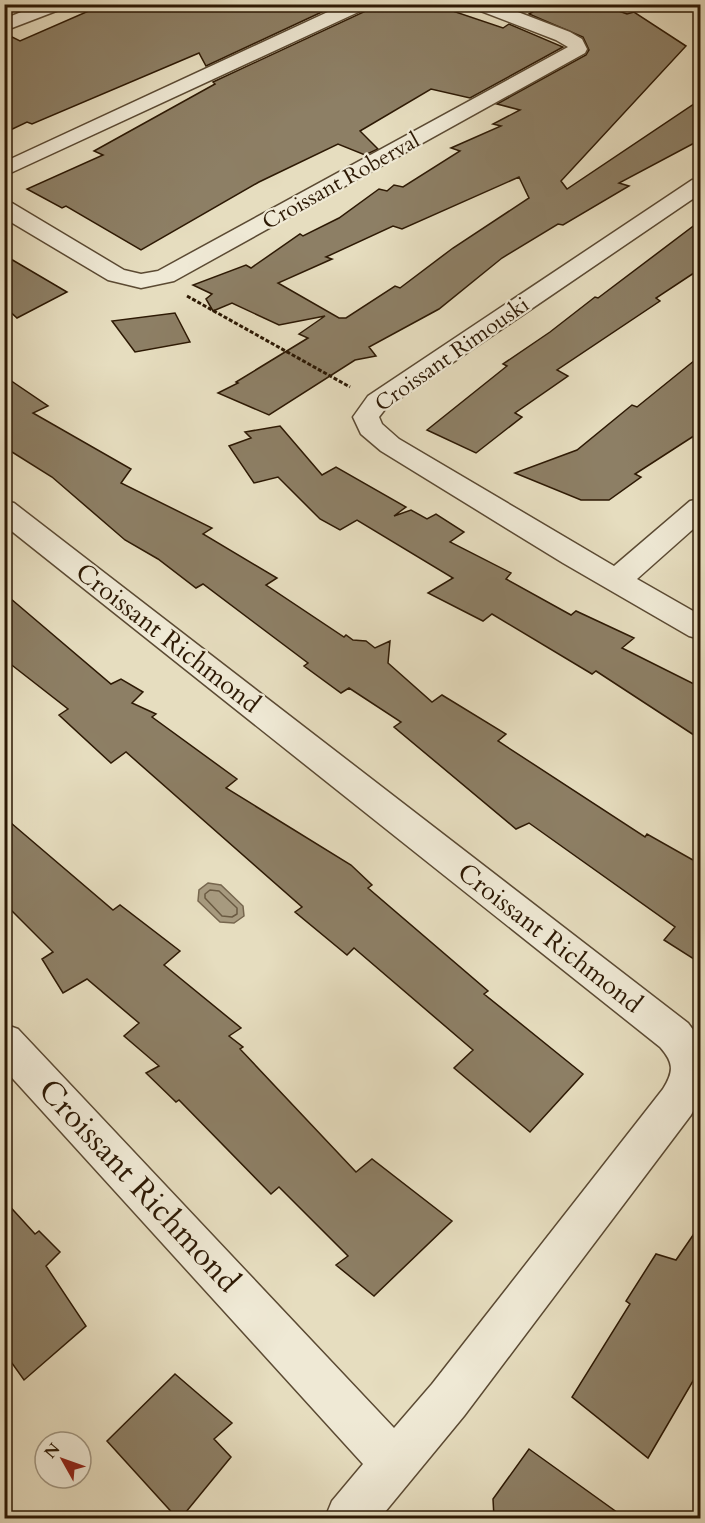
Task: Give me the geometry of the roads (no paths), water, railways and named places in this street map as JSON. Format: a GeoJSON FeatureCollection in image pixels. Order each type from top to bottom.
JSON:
{"type":"FeatureCollection","features":[{"type":"Feature","properties":{"kind":"street"},"geometry":{"type":"LineString","coordinates":[[4,26],[58,4]]}},
{"type":"Feature","properties":{"kind":"street"},"geometry":{"type":"LineString","coordinates":[[4,170],[362,4]]}},
{"type":"Feature","properties":{"kind":"street","name":"Croissant Roberval"},"geometry":{"type":"LineString","coordinates":[[4,208],[116,275],[146,282],[166,276],[578,49],[575,43],[563,36],[479,4]]}},
{"type":"Feature","properties":{"kind":"street","name":"Croissant Rimouski"},"geometry":{"type":"LineString","coordinates":[[700,185],[377,402],[366,417],[370,428],[390,445],[616,581],[700,628]]}},
{"type":"Feature","properties":{"kind":"street"},"geometry":{"type":"LineString","coordinates":[[616,581],[700,508]]}},
{"type":"Feature","properties":{"kind":"street","name":"Croissant Richmond"},"geometry":{"type":"LineString","coordinates":[[4,510],[674,1035],[692,1059],[693,1074],[677,1102],[462,1381],[349,1518]]}},
{"type":"Feature","properties":{"kind":"street","name":"Croissant Richmond"},"geometry":{"type":"LineString","coordinates":[[4,1041],[395,1464]]}},
{"type":"Feature","properties":{"kind":"water"},"geometry":{"type":"Polygon","coordinates":[[[208,883],[221,885],[243,906],[244,916],[234,923],[220,922],[198,901],[199,890],[208,883]]]}}]}
